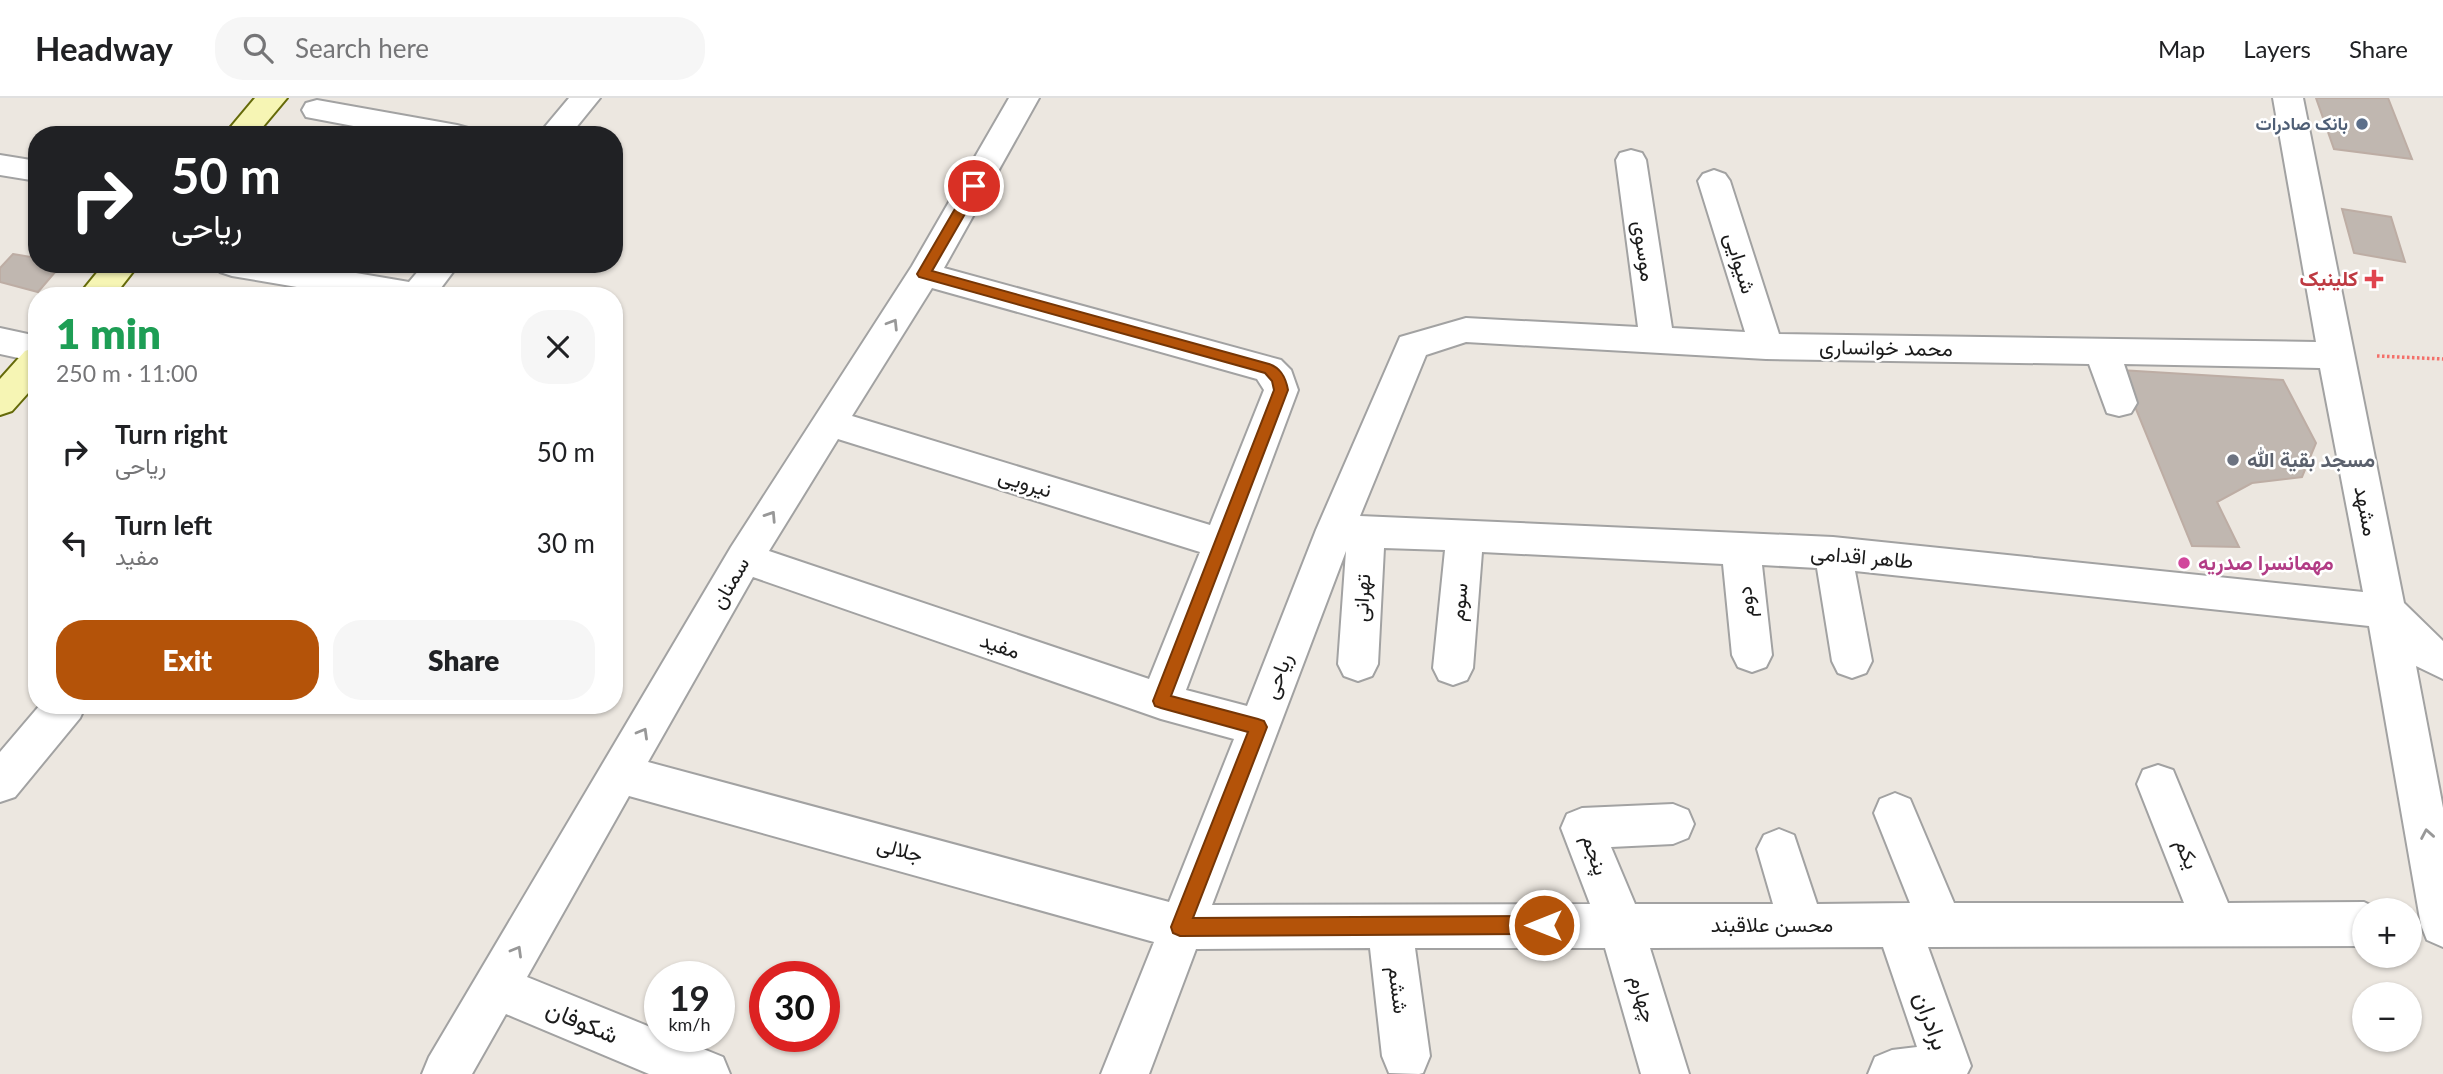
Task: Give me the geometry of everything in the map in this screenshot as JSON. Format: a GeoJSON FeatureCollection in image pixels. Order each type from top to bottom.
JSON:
{"type":"FeatureCollection","features":[{"type":"Feature","properties":{"kind":"main road"},"geometry":{"type":"LineString","coordinates":[[247,126],[272,98]]}},
{"type":"Feature","properties":{"kind":"main road"},"geometry":{"type":"LineString","coordinates":[[102,287],[115,273]]}},
{"type":"Feature","properties":{"kind":"main road"},"geometry":{"type":"LineString","coordinates":[[0,401],[28,370]]}},
{"type":"Feature","properties":{"kind":"street"},"geometry":{"type":"LineString","coordinates":[[561,126],[584,98]]}},
{"type":"Feature","properties":{"kind":"street","name":"سمنان"},"geometry":{"type":"LineString","coordinates":[[446,1074],[744,558],[924,274],[1024,98]]}},
{"type":"Feature","properties":{"kind":"street","name":"مشهد"},"geometry":{"type":"LineString","coordinates":[[2288,98],[2443,924]]}},
{"type":"Feature","properties":{"kind":"street"},"geometry":{"type":"LineString","coordinates":[[317,110],[407,126]]}},
{"type":"Feature","properties":{"kind":"street","name":"موسوی"},"geometry":{"type":"LineString","coordinates":[[1630,160],[1657,342]]}},
{"type":"Feature","properties":{"kind":"street"},"geometry":{"type":"LineString","coordinates":[[0,165],[28,170]]}},
{"type":"Feature","properties":{"kind":"street","name":"شیوایی"},"geometry":{"type":"LineString","coordinates":[[1714,180],[1766,346]]}},
{"type":"Feature","properties":{"kind":"street"},"geometry":{"type":"LineString","coordinates":[[285,273],[369,287]]}},
{"type":"Feature","properties":{"kind":"street"},"geometry":{"type":"LineString","coordinates":[[423,287],[435,273]]}},
{"type":"Feature","properties":{"kind":"street"},"geometry":{"type":"LineString","coordinates":[[924,274],[1269,369],[1279,379],[1281,390],[1161,701]]}},
{"type":"Feature","properties":{"kind":"street","name":"محمد خوانساری"},"geometry":{"type":"LineString","coordinates":[[1438,338],[1466,330],[1766,346],[2335,355]]}},
{"type":"Feature","properties":{"kind":"street","name":"ریاحی"},"geometry":{"type":"LineString","coordinates":[[1125,1074],[1258,727],[1350,531],[1412,345],[1438,338]]}},
{"type":"Feature","properties":{"kind":"street"},"geometry":{"type":"LineString","coordinates":[[0,341],[28,347]]}},
{"type":"Feature","properties":{"kind":"street"},"geometry":{"type":"LineString","coordinates":[[2102,351],[2119,403]]}},
{"type":"Feature","properties":{"kind":"street","name":"نیرویی"},"geometry":{"type":"LineString","coordinates":[[830,423],[1220,543]]}},
{"type":"Feature","properties":{"kind":"street","name":"طاهر اقدامی"},"geometry":{"type":"LineString","coordinates":[[1350,531],[1833,553],[2386,611]]}},
{"type":"Feature","properties":{"kind":"street","name":"تهرانی"},"geometry":{"type":"LineString","coordinates":[[1350,531],[1358,664]]}},
{"type":"Feature","properties":{"kind":"street","name":"سوم"},"geometry":{"type":"LineString","coordinates":[[1454,668],[1465,536]]}},
{"type":"Feature","properties":{"kind":"street","name":"دوم"},"geometry":{"type":"LineString","coordinates":[[1741,549],[1752,655]]}},
{"type":"Feature","properties":{"kind":"street"},"geometry":{"type":"LineString","coordinates":[[1833,553],[1852,661]]}},
{"type":"Feature","properties":{"kind":"street","name":"مفید"},"geometry":{"type":"LineString","coordinates":[[744,558],[1161,701],[1258,727]]}},
{"type":"Feature","properties":{"kind":"street"},"geometry":{"type":"LineString","coordinates":[[2386,611],[2431,655],[2443,662]]}},
{"type":"Feature","properties":{"kind":"street"},"geometry":{"type":"LineString","coordinates":[[0,783],[58,714]]}},
{"type":"Feature","properties":{"kind":"street","name":"جلالی"},"geometry":{"type":"LineString","coordinates":[[620,774],[1180,927]]}},
{"type":"Feature","properties":{"kind":"street","name":"یکم"},"geometry":{"type":"LineString","coordinates":[[2158,784],[2216,924]]}},
{"type":"Feature","properties":{"kind":"street"},"geometry":{"type":"LineString","coordinates":[[1895,813],[1919,925]]}},
{"type":"Feature","properties":{"kind":"street","name":"پنجم"},"geometry":{"type":"LineString","coordinates":[[1621,925],[1582,828],[1673,824]]}},
{"type":"Feature","properties":{"kind":"street"},"geometry":{"type":"LineString","coordinates":[[1779,849],[1801,925]]}},
{"type":"Feature","properties":{"kind":"street","name":"محسن علاقبند"},"geometry":{"type":"LineString","coordinates":[[1180,927],[2352,924]]}},
{"type":"Feature","properties":{"kind":"street"},"geometry":{"type":"LineString","coordinates":[[2422,924],[2443,924]]}},
{"type":"Feature","properties":{"kind":"street","name":"ششم"},"geometry":{"type":"LineString","coordinates":[[1390,925],[1406,1056]]}},
{"type":"Feature","properties":{"kind":"street","name":"چهارم"},"geometry":{"type":"LineString","coordinates":[[1621,925],[1665,1074]]}},
{"type":"Feature","properties":{"kind":"street","name":"برادران"},"geometry":{"type":"LineString","coordinates":[[1892,1074],[1947,1066],[1919,925]]}},
{"type":"Feature","properties":{"kind":"street","name":"شکوفان"},"geometry":{"type":"LineString","coordinates":[[497,987],[706,1074]]}},
{"type":"Feature","properties":{"kind":"path"},"geometry":{"type":"LineString","coordinates":[[2335,355],[2443,359]]}},
{"type":"Feature","properties":{"kind":"building","name":"بانک صادرات"},"geometry":{"type":"Polygon","coordinates":[[[2316,98],[2388,98],[2412,159],[2334,149],[2316,98]]]}},
{"type":"Feature","properties":{"kind":"building"},"geometry":{"type":"Polygon","coordinates":[[[2342,209],[2391,217],[2405,262],[2354,253],[2342,209]]]}},
{"type":"Feature","properties":{"kind":"building"},"geometry":{"type":"Polygon","coordinates":[[[13,254],[28,256],[28,273],[54,273],[42,287],[28,287],[28,289],[0,282],[0,268],[13,254]]]}},
{"type":"Feature","properties":{"kind":"building","name":"مسجد بقیة الله"},"geometry":{"type":"Polygon","coordinates":[[[2120,370],[2283,380],[2316,443],[2302,477],[2252,483],[2217,502],[2239,547],[2192,546],[2120,370]]]}},
{"type":"Feature","properties":{"kind":"place","name":"بانک صادرات"},"geometry":{"type":"Point","coordinates":[2362,124]}},
{"type":"Feature","properties":{"kind":"place","name":"کلینیک"},"geometry":{"type":"Point","coordinates":[2374,279]}},
{"type":"Feature","properties":{"kind":"place","name":"مسجد بقیة الله"},"geometry":{"type":"Point","coordinates":[2233,460]}},
{"type":"Feature","properties":{"kind":"place","name":"مهمانسرا صدریه"},"geometry":{"type":"Point","coordinates":[2184,563]}},
{"type":"Feature","properties":{"kind":"route"},"geometry":{"type":"LineString","coordinates":[[974,186],[924,274],[1269,369],[1279,379],[1281,390],[1161,701],[1258,727],[1180,927],[1544,925]]}}]}
